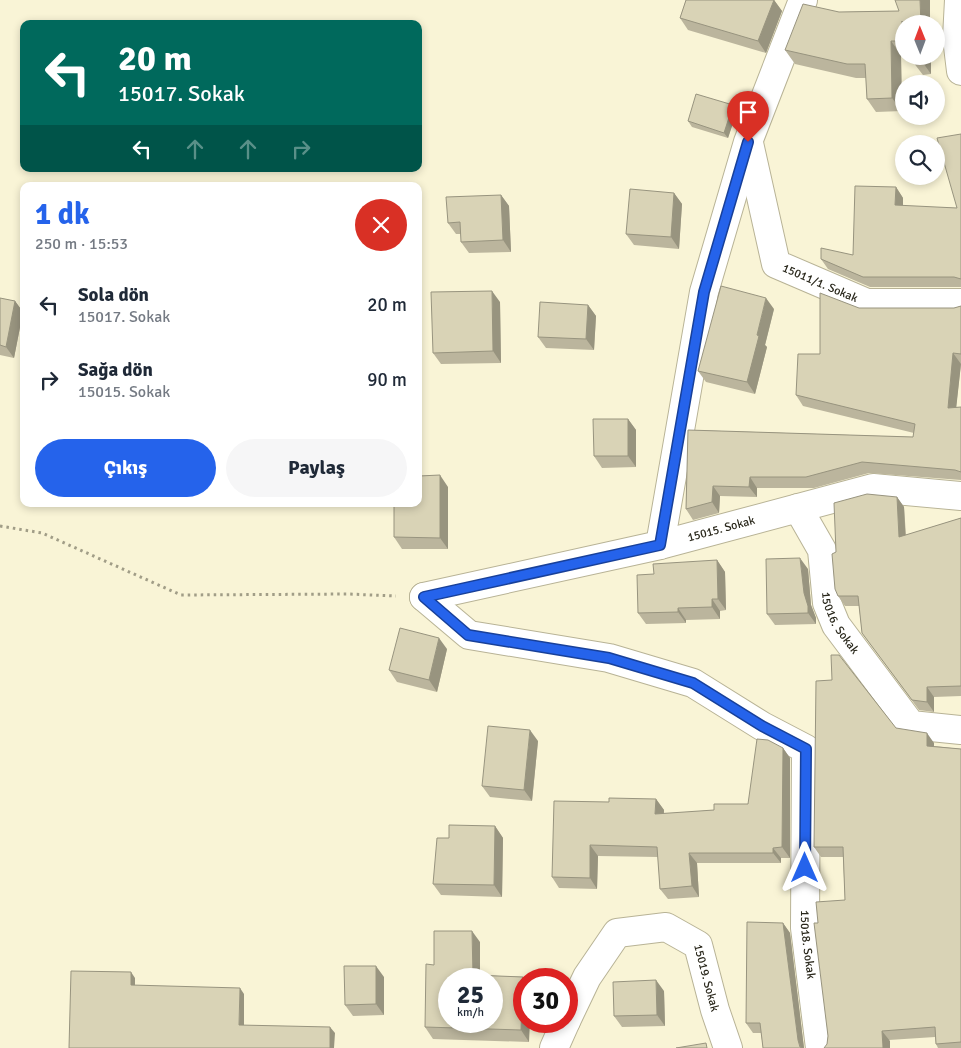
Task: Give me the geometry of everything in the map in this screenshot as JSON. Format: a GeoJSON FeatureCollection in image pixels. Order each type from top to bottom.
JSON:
{"type":"FeatureCollection","features":[{"type":"Feature","properties":{"kind":"street"},"geometry":{"type":"LineString","coordinates":[[660,545],[704,292],[748,142],[803,0]]}},
{"type":"Feature","properties":{"kind":"street"},"geometry":{"type":"LineString","coordinates":[[959,0],[957,38],[961,71]]}},
{"type":"Feature","properties":{"kind":"street","name":"15011/1. Sokak"},"geometry":{"type":"LineString","coordinates":[[748,142],[776,264],[867,303],[961,304]]}},
{"type":"Feature","properties":{"kind":"street","name":"15015. Sokak"},"geometry":{"type":"LineString","coordinates":[[424,597],[660,545],[873,488],[961,496]]}},
{"type":"Feature","properties":{"kind":"street","name":"15016. Sokak"},"geometry":{"type":"LineString","coordinates":[[798,508],[822,550],[827,603],[836,625],[910,725],[961,730]]}},
{"type":"Feature","properties":{"kind":"street","name":"15018. Sokak"},"geometry":{"type":"LineString","coordinates":[[424,597],[468,635],[609,658],[693,683],[762,726],[806,749],[805,928],[820,1048]]}},
{"type":"Feature","properties":{"kind":"street","name":"15019. Sokak"},"geometry":{"type":"LineString","coordinates":[[578,996],[587,977],[617,933],[666,927],[698,945],[715,1010],[728,1048]]}},
{"type":"Feature","properties":{"kind":"street","name":"15019. Sokak"},"geometry":{"type":"LineString","coordinates":[[554,1048],[561,1033]]}},
{"type":"Feature","properties":{"kind":"path"},"geometry":{"type":"LineString","coordinates":[[0,526],[42,533],[181,595],[348,594],[424,597]]}},
{"type":"Feature","properties":{"kind":"building"},"geometry":{"type":"Polygon","coordinates":[[[686,0],[774,0],[758,41],[680,18],[686,0]]]}},
{"type":"Feature","properties":{"kind":"building"},"geometry":{"type":"Polygon","coordinates":[[[895,0],[920,0],[921,15],[895,15],[895,41],[891,41],[892,98],[867,99],[865,64],[847,64],[785,50],[803,4],[839,12],[899,11],[895,0]]]}},
{"type":"Feature","properties":{"kind":"building"},"geometry":{"type":"Polygon","coordinates":[[[696,94],[733,105],[724,133],[688,121],[696,94]]]}},
{"type":"Feature","properties":{"kind":"building"},"geometry":{"type":"Polygon","coordinates":[[[961,134],[961,279],[954,277],[863,277],[821,259],[821,248],[853,255],[855,186],[896,187],[895,205],[957,208],[945,166],[945,137],[961,134]]]}},
{"type":"Feature","properties":{"kind":"building"},"geometry":{"type":"Polygon","coordinates":[[[630,189],[674,193],[671,237],[626,234],[630,189]]]}},
{"type":"Feature","properties":{"kind":"building"},"geometry":{"type":"Polygon","coordinates":[[[501,195],[503,240],[461,242],[460,222],[448,223],[446,197],[501,195]]]}},
{"type":"Feature","properties":{"kind":"building"},"geometry":{"type":"Polygon","coordinates":[[[721,286],[766,298],[757,335],[759,336],[747,382],[698,371],[721,286]]]}},
{"type":"Feature","properties":{"kind":"building"},"geometry":{"type":"Polygon","coordinates":[[[492,291],[493,351],[433,353],[431,292],[492,291]]]}},
{"type":"Feature","properties":{"kind":"building"},"geometry":{"type":"Polygon","coordinates":[[[820,293],[859,308],[954,308],[961,306],[961,354],[953,353],[948,408],[961,407],[961,472],[862,462],[806,477],[750,477],[749,487],[713,486],[712,502],[686,509],[688,430],[913,437],[915,424],[796,395],[798,354],[820,354],[820,293]]]}},
{"type":"Feature","properties":{"kind":"building"},"geometry":{"type":"Polygon","coordinates":[[[0,298],[15,301],[6,347],[0,345],[0,298]]]}},
{"type":"Feature","properties":{"kind":"building"},"geometry":{"type":"Polygon","coordinates":[[[540,302],[588,305],[586,339],[538,337],[540,302]]]}},
{"type":"Feature","properties":{"kind":"building"},"geometry":{"type":"Polygon","coordinates":[[[593,419],[628,419],[628,456],[594,456],[593,419]]]}},
{"type":"Feature","properties":{"kind":"building"},"geometry":{"type":"Polygon","coordinates":[[[440,475],[440,538],[394,537],[394,507],[422,507],[422,476],[440,475]]]}},
{"type":"Feature","properties":{"kind":"building"},"geometry":{"type":"Polygon","coordinates":[[[867,494],[897,497],[899,537],[961,518],[961,686],[927,687],[927,702],[912,700],[862,633],[858,596],[838,596],[835,589],[832,554],[836,552],[834,503],[867,494]]]}},
{"type":"Feature","properties":{"kind":"building"},"geometry":{"type":"Polygon","coordinates":[[[800,558],[808,613],[767,614],[766,559],[800,558]]]}},
{"type":"Feature","properties":{"kind":"building"},"geometry":{"type":"Polygon","coordinates":[[[717,560],[718,599],[712,599],[712,607],[678,608],[678,612],[638,613],[637,575],[654,574],[653,564],[717,560]]]}},
{"type":"Feature","properties":{"kind":"building"},"geometry":{"type":"Polygon","coordinates":[[[400,628],[439,638],[429,680],[389,670],[400,628]]]}},
{"type":"Feature","properties":{"kind":"building"},"geometry":{"type":"Polygon","coordinates":[[[831,655],[839,655],[896,728],[927,733],[927,746],[961,749],[961,1042],[936,1044],[935,1027],[882,1031],[883,1048],[824,1048],[827,1044],[828,1036],[814,923],[818,923],[816,902],[845,900],[843,847],[814,847],[816,681],[832,680],[831,655]]]}},
{"type":"Feature","properties":{"kind":"building"},"geometry":{"type":"Polygon","coordinates":[[[488,726],[530,730],[524,790],[482,786],[488,726]]]}},
{"type":"Feature","properties":{"kind":"building"},"geometry":{"type":"Polygon","coordinates":[[[757,739],[768,740],[783,748],[782,847],[773,848],[773,853],[689,853],[692,886],[660,889],[657,847],[590,845],[590,878],[552,877],[554,801],[609,802],[609,798],[656,799],[655,814],[714,810],[714,804],[748,804],[757,739]]]}},
{"type":"Feature","properties":{"kind":"building"},"geometry":{"type":"Polygon","coordinates":[[[449,825],[495,826],[494,885],[433,884],[437,838],[449,838],[449,825]]]}},
{"type":"Feature","properties":{"kind":"building"},"geometry":{"type":"Polygon","coordinates":[[[747,922],[783,923],[798,1040],[802,1048],[763,1048],[760,1023],[746,1023],[747,922]]]}},
{"type":"Feature","properties":{"kind":"building"},"geometry":{"type":"Polygon","coordinates":[[[434,931],[472,931],[473,968],[438,968],[438,1027],[425,1027],[426,964],[434,965],[434,931]]]}},
{"type":"Feature","properties":{"kind":"building"},"geometry":{"type":"Polygon","coordinates":[[[344,966],[376,966],[376,1004],[345,1005],[344,966]]]}},
{"type":"Feature","properties":{"kind":"building"},"geometry":{"type":"Polygon","coordinates":[[[71,971],[131,972],[131,985],[240,988],[239,1025],[330,1027],[330,1048],[69,1048],[71,971]]]}},
{"type":"Feature","properties":{"kind":"building"},"geometry":{"type":"Polygon","coordinates":[[[503,976],[513,977],[513,1030],[503,1029],[503,976]]]}},
{"type":"Feature","properties":{"kind":"building"},"geometry":{"type":"Polygon","coordinates":[[[656,980],[657,1015],[614,1016],[613,982],[656,980]]]}},
{"type":"Feature","properties":{"kind":"building"},"geometry":{"type":"Polygon","coordinates":[[[706,1043],[707,1048],[676,1048],[706,1043]]]}},
{"type":"Feature","properties":{"kind":"route"},"geometry":{"type":"LineString","coordinates":[[748,142],[704,292],[660,545],[424,597],[468,635],[609,658],[693,683],[762,726],[806,749],[805,868]]}}]}
